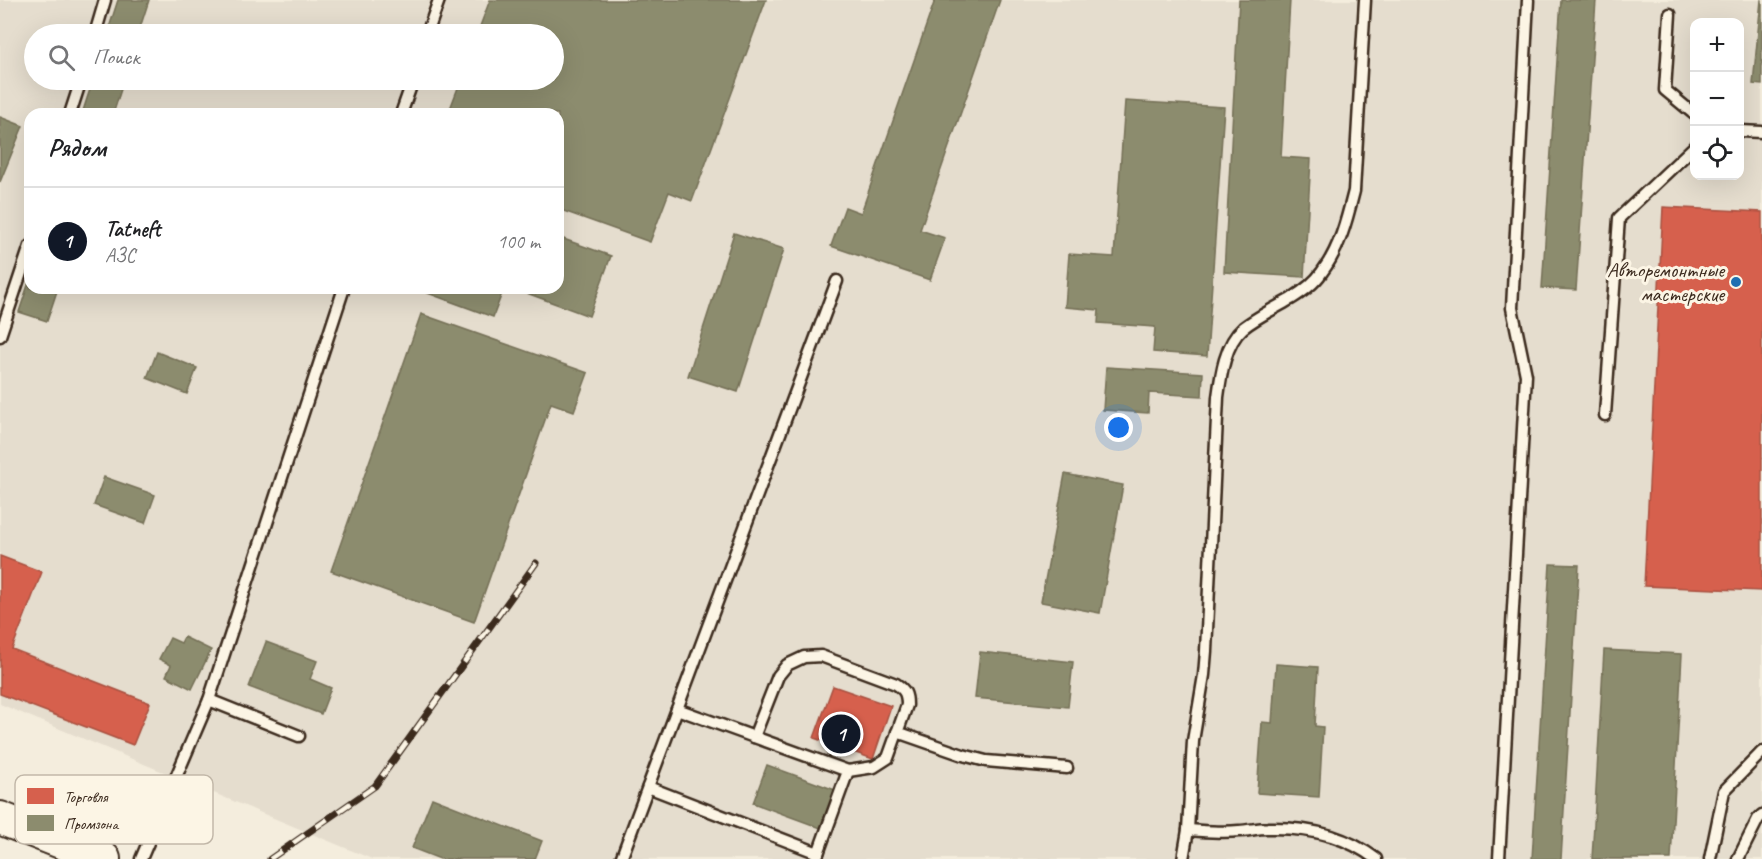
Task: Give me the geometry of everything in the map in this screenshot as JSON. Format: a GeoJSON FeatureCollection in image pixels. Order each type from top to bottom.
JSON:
{"type":"FeatureCollection","features":[{"type":"Feature","properties":{"kind":"main road"},"geometry":{"type":"LineString","coordinates":[[0,818],[15,824]]}},
{"type":"Feature","properties":{"kind":"main road"},"geometry":{"type":"LineString","coordinates":[[66,844],[104,859]]}},
{"type":"Feature","properties":{"kind":"lane"},"geometry":{"type":"LineString","coordinates":[[98,24],[105,0]]}},
{"type":"Feature","properties":{"kind":"lane"},"geometry":{"type":"LineString","coordinates":[[431,24],[439,0]]}},
{"type":"Feature","properties":{"kind":"lane"},"geometry":{"type":"LineString","coordinates":[[1183,859],[1188,830],[1192,741],[1206,651],[1221,369],[1242,329],[1307,289],[1322,273],[1337,247],[1354,191],[1365,0]]}},
{"type":"Feature","properties":{"kind":"lane"},"geometry":{"type":"LineString","coordinates":[[1499,859],[1526,375],[1512,308],[1528,0]]}},
{"type":"Feature","properties":{"kind":"lane"},"geometry":{"type":"LineString","coordinates":[[1670,14],[1665,90],[1690,110]]}},
{"type":"Feature","properties":{"kind":"lane"},"geometry":{"type":"LineString","coordinates":[[72,108],[78,90]]}},
{"type":"Feature","properties":{"kind":"lane"},"geometry":{"type":"LineString","coordinates":[[403,108],[409,90]]}},
{"type":"Feature","properties":{"kind":"lane"},"geometry":{"type":"LineString","coordinates":[[1744,131],[1762,132]]}},
{"type":"Feature","properties":{"kind":"lane"},"geometry":{"type":"LineString","coordinates":[[1605,415],[1618,218],[1690,152]]}},
{"type":"Feature","properties":{"kind":"lane"},"geometry":{"type":"LineString","coordinates":[[0,336],[24,264]]}},
{"type":"Feature","properties":{"kind":"lane"},"geometry":{"type":"LineString","coordinates":[[621,859],[837,281]]}},
{"type":"Feature","properties":{"kind":"lane"},"geometry":{"type":"LineString","coordinates":[[177,775],[209,700],[342,294]]}},
{"type":"Feature","properties":{"kind":"lane"},"geometry":{"type":"LineString","coordinates":[[677,709],[754,737],[848,771],[874,767],[888,758],[907,705],[907,697],[904,689],[896,684],[821,656],[804,657],[787,665],[778,676],[754,737]]}},
{"type":"Feature","properties":{"kind":"lane"},"geometry":{"type":"LineString","coordinates":[[209,700],[299,735]]}},
{"type":"Feature","properties":{"kind":"lane"},"geometry":{"type":"LineString","coordinates":[[897,732],[986,761],[1067,768]]}},
{"type":"Feature","properties":{"kind":"lane"},"geometry":{"type":"LineString","coordinates":[[1710,859],[1724,791],[1762,752]]}},
{"type":"Feature","properties":{"kind":"lane"},"geometry":{"type":"LineString","coordinates":[[648,787],[817,856],[848,771]]}},
{"type":"Feature","properties":{"kind":"lane"},"geometry":{"type":"LineString","coordinates":[[1738,859],[1762,815]]}},
{"type":"Feature","properties":{"kind":"lane"},"geometry":{"type":"LineString","coordinates":[[1188,830],[1238,832],[1266,828],[1315,831],[1361,848],[1376,859]]}},
{"type":"Feature","properties":{"kind":"lane"},"geometry":{"type":"LineString","coordinates":[[141,859],[147,844]]}},
{"type":"Feature","properties":{"kind":"shaded area"},"geometry":{"type":"Polygon","coordinates":[[[0,0],[1762,0],[1762,859],[372,859],[213,793],[213,775],[170,775],[0,704],[0,0]]]}},
{"type":"Feature","properties":{"kind":"building: Торговля"},"geometry":{"type":"Polygon","coordinates":[[[1663,207],[1762,212],[1762,591],[1644,586],[1663,207]]]}},
{"type":"Feature","properties":{"kind":"building: Торговля"},"geometry":{"type":"Polygon","coordinates":[[[0,556],[42,572],[12,649],[150,703],[133,745],[0,694],[0,556]]]}},
{"type":"Feature","properties":{"kind":"building: Торговля"},"geometry":{"type":"Polygon","coordinates":[[[833,686],[891,706],[873,759],[814,738],[833,686]]]}},
{"type":"Feature","properties":{"kind":"building: Промзона"},"geometry":{"type":"Polygon","coordinates":[[[118,0],[149,0],[141,24],[110,24],[118,0]]]}},
{"type":"Feature","properties":{"kind":"building: Промзона"},"geometry":{"type":"Polygon","coordinates":[[[490,0],[766,0],[692,201],[669,192],[650,242],[564,211],[564,108],[450,108],[457,90],[564,90],[564,24],[481,24],[490,0]]]}},
{"type":"Feature","properties":{"kind":"building: Промзона"},"geometry":{"type":"Polygon","coordinates":[[[935,0],[1000,0],[920,230],[945,238],[930,280],[831,246],[845,207],[861,213],[935,0]]]}},
{"type":"Feature","properties":{"kind":"building: Промзона"},"geometry":{"type":"Polygon","coordinates":[[[1239,0],[1290,0],[1281,157],[1311,159],[1304,277],[1224,272],[1239,0]]]}},
{"type":"Feature","properties":{"kind":"building: Промзона"},"geometry":{"type":"Polygon","coordinates":[[[1561,0],[1596,0],[1576,290],[1542,288],[1561,0]]]}},
{"type":"Feature","properties":{"kind":"building: Промзона"},"geometry":{"type":"Polygon","coordinates":[[[1762,0],[1762,85],[1753,84],[1762,0]]]}},
{"type":"Feature","properties":{"kind":"building: Промзона"},"geometry":{"type":"Polygon","coordinates":[[[90,90],[121,90],[115,108],[84,108],[90,90]]]}},
{"type":"Feature","properties":{"kind":"building: Промзона"},"geometry":{"type":"Polygon","coordinates":[[[1125,101],[1224,107],[1207,356],[1153,352],[1155,327],[1098,323],[1099,310],[1065,307],[1069,254],[1114,257],[1125,101]]]}},
{"type":"Feature","properties":{"kind":"building: Промзона"},"geometry":{"type":"Polygon","coordinates":[[[0,117],[23,126],[0,182],[0,117]]]}},
{"type":"Feature","properties":{"kind":"building: Промзона"},"geometry":{"type":"Polygon","coordinates":[[[734,233],[784,249],[738,392],[688,376],[734,233]]]}},
{"type":"Feature","properties":{"kind":"building: Промзона"},"geometry":{"type":"Polygon","coordinates":[[[564,239],[611,256],[589,316],[529,294],[564,294],[564,239]]]}},
{"type":"Feature","properties":{"kind":"building: Промзона"},"geometry":{"type":"Polygon","coordinates":[[[25,294],[56,294],[47,321],[19,312],[25,294]]]}},
{"type":"Feature","properties":{"kind":"building: Промзона"},"geometry":{"type":"Polygon","coordinates":[[[430,294],[502,294],[493,317],[430,294]]]}},
{"type":"Feature","properties":{"kind":"building: Промзона"},"geometry":{"type":"Polygon","coordinates":[[[421,314],[588,373],[574,411],[551,403],[474,622],[331,571],[421,314]]]}},
{"type":"Feature","properties":{"kind":"building: Промзона"},"geometry":{"type":"Polygon","coordinates":[[[157,352],[197,368],[187,394],[147,378],[157,352]]]}},
{"type":"Feature","properties":{"kind":"building: Промзона"},"geometry":{"type":"Polygon","coordinates":[[[1106,367],[1203,373],[1202,396],[1149,393],[1148,413],[1103,410],[1106,367]]]}},
{"type":"Feature","properties":{"kind":"building: Промзона"},"geometry":{"type":"Polygon","coordinates":[[[1065,474],[1123,485],[1100,613],[1041,602],[1065,474]]]}},
{"type":"Feature","properties":{"kind":"building: Промзона"},"geometry":{"type":"Polygon","coordinates":[[[104,477],[155,495],[145,523],[94,505],[104,477]]]}},
{"type":"Feature","properties":{"kind":"building: Промзона"},"geometry":{"type":"Polygon","coordinates":[[[1550,564],[1579,565],[1561,859],[1532,859],[1550,564]]]}},
{"type":"Feature","properties":{"kind":"building: Промзона"},"geometry":{"type":"Polygon","coordinates":[[[184,637],[211,650],[192,689],[166,676],[171,665],[159,659],[170,638],[181,643],[184,637]]]}},
{"type":"Feature","properties":{"kind":"building: Промзона"},"geometry":{"type":"Polygon","coordinates":[[[266,642],[317,661],[310,679],[331,688],[321,714],[249,687],[266,642]]]}},
{"type":"Feature","properties":{"kind":"building: Промзона"},"geometry":{"type":"Polygon","coordinates":[[[1604,650],[1682,654],[1671,859],[1592,859],[1604,650]]]}},
{"type":"Feature","properties":{"kind":"building: Промзона"},"geometry":{"type":"Polygon","coordinates":[[[980,652],[1073,662],[1068,707],[975,698],[980,652]]]}},
{"type":"Feature","properties":{"kind":"building: Промзона"},"geometry":{"type":"Polygon","coordinates":[[[1276,664],[1318,667],[1315,726],[1323,727],[1319,797],[1257,793],[1262,722],[1272,723],[1276,664]]]}},
{"type":"Feature","properties":{"kind":"building: Промзона"},"geometry":{"type":"Polygon","coordinates":[[[767,765],[835,790],[821,828],[753,803],[767,765]]]}},
{"type":"Feature","properties":{"kind":"building: Промзона"},"geometry":{"type":"Polygon","coordinates":[[[432,798],[542,841],[535,859],[440,859],[412,848],[432,798]]]}},
{"type":"Feature","properties":{"kind":"railway"},"geometry":{"type":"LineString","coordinates":[[270,859],[375,786],[536,563]]}},
{"type":"Feature","properties":{"kind":"place","name":"Авторемонтные мастерские"},"geometry":{"type":"Point","coordinates":[1736,282]}},
{"type":"Feature","properties":{"kind":"place","name":"Tatneft"},"geometry":{"type":"Point","coordinates":[841,734]}}]}
